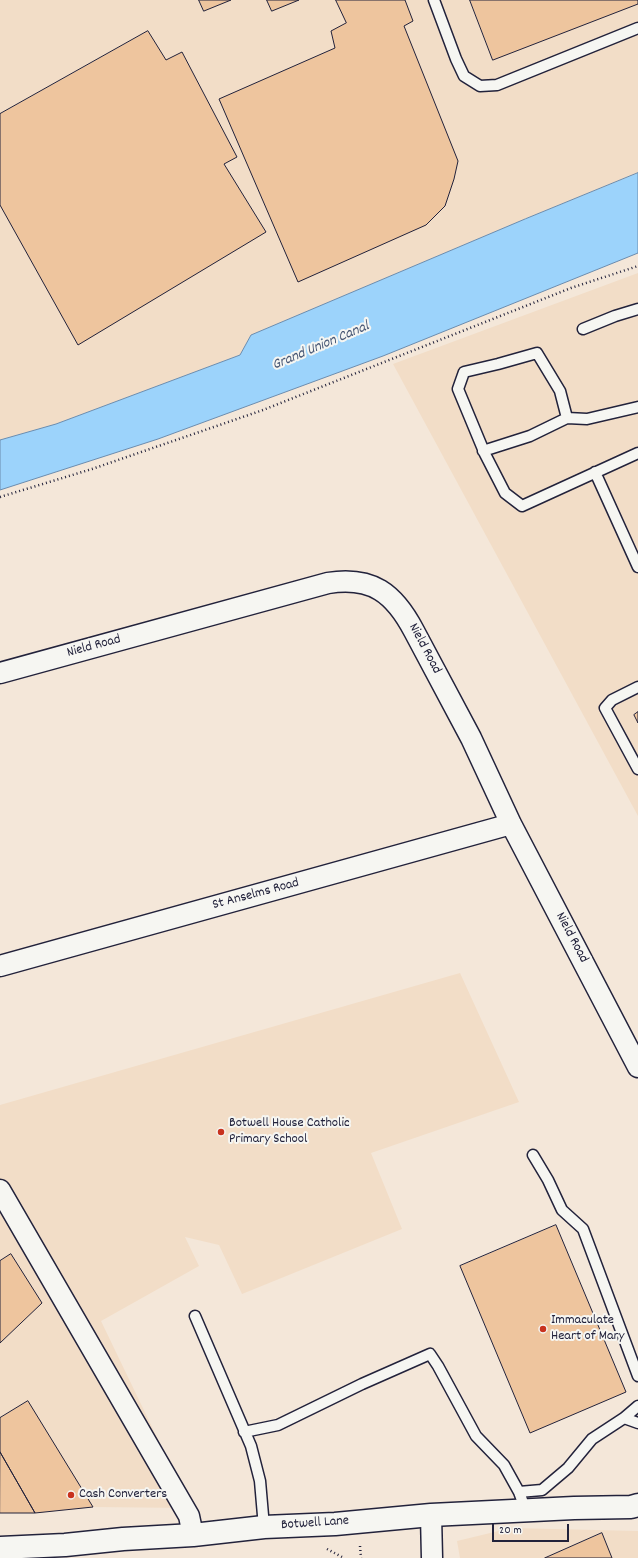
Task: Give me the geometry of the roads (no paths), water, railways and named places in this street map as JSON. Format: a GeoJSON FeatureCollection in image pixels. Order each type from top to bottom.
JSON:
{"type":"FeatureCollection","features":[{"type":"Feature","properties":{"kind":"street","name":"Nield Road"},"geometry":{"type":"LineString","coordinates":[[0,673],[328,583],[351,581],[375,587],[386,594],[405,614],[471,738],[511,824],[638,1067]]}},
{"type":"Feature","properties":{"kind":"street","name":"St Anselms Road"},"geometry":{"type":"LineString","coordinates":[[0,966],[511,824]]}},
{"type":"Feature","properties":{"kind":"street"},"geometry":{"type":"LineString","coordinates":[[0,1190],[189,1516],[193,1535]]}},
{"type":"Feature","properties":{"kind":"street","name":"Botwell Lane"},"geometry":{"type":"LineString","coordinates":[[0,1548],[65,1545],[124,1539],[193,1535],[264,1527],[335,1524],[431,1516],[523,1501],[574,1508],[636,1508]]}},
{"type":"Feature","properties":{"kind":"street"},"geometry":{"type":"LineString","coordinates":[[431,1516],[432,1558]]}},
{"type":"Feature","properties":{"kind":"lane"},"geometry":{"type":"LineString","coordinates":[[434,0],[464,76],[480,86],[497,85],[638,28]]}},
{"type":"Feature","properties":{"kind":"lane"},"geometry":{"type":"LineString","coordinates":[[583,329],[615,316],[638,309]]}},
{"type":"Feature","properties":{"kind":"lane"},"geometry":{"type":"LineString","coordinates":[[567,418],[560,390],[537,353],[464,372],[458,389],[483,451],[505,493],[522,506],[638,453]]}},
{"type":"Feature","properties":{"kind":"lane"},"geometry":{"type":"LineString","coordinates":[[483,451],[530,436],[567,418],[587,419],[638,407]]}},
{"type":"Feature","properties":{"kind":"lane"},"geometry":{"type":"LineString","coordinates":[[596,472],[638,567]]}},
{"type":"Feature","properties":{"kind":"lane"},"geometry":{"type":"LineString","coordinates":[[638,687],[612,700],[605,708],[638,769]]}},
{"type":"Feature","properties":{"kind":"lane"},"geometry":{"type":"LineString","coordinates":[[533,1155],[548,1180],[562,1210],[583,1229],[638,1376]]}},
{"type":"Feature","properties":{"kind":"lane"},"geometry":{"type":"LineString","coordinates":[[195,1316],[251,1446],[260,1481],[264,1527]]}},
{"type":"Feature","properties":{"kind":"lane"},"geometry":{"type":"LineString","coordinates":[[244,1432],[278,1425],[362,1384],[430,1354],[476,1436],[504,1465],[523,1501],[542,1490],[568,1468],[592,1439],[624,1418],[638,1406]]}},
{"type":"Feature","properties":{"kind":"lane"},"geometry":{"type":"LineString","coordinates":[[624,1418],[638,1422]]}},
{"type":"Feature","properties":{"kind":"water","name":"Grand Union Canal"},"geometry":{"type":"Polygon","coordinates":[[[638,173],[638,253],[383,356],[158,439],[0,490],[0,440],[56,424],[240,355],[251,335],[525,219],[638,173]]]}},
{"type":"Feature","properties":{"kind":"place","name":"Botwell House Catholic Primary School"},"geometry":{"type":"Point","coordinates":[221,1132]}},
{"type":"Feature","properties":{"kind":"place","name":"Immaculate Heart of Mary"},"geometry":{"type":"Point","coordinates":[543,1329]}},
{"type":"Feature","properties":{"kind":"place","name":"Cash Converters"},"geometry":{"type":"Point","coordinates":[71,1495]}}]}
